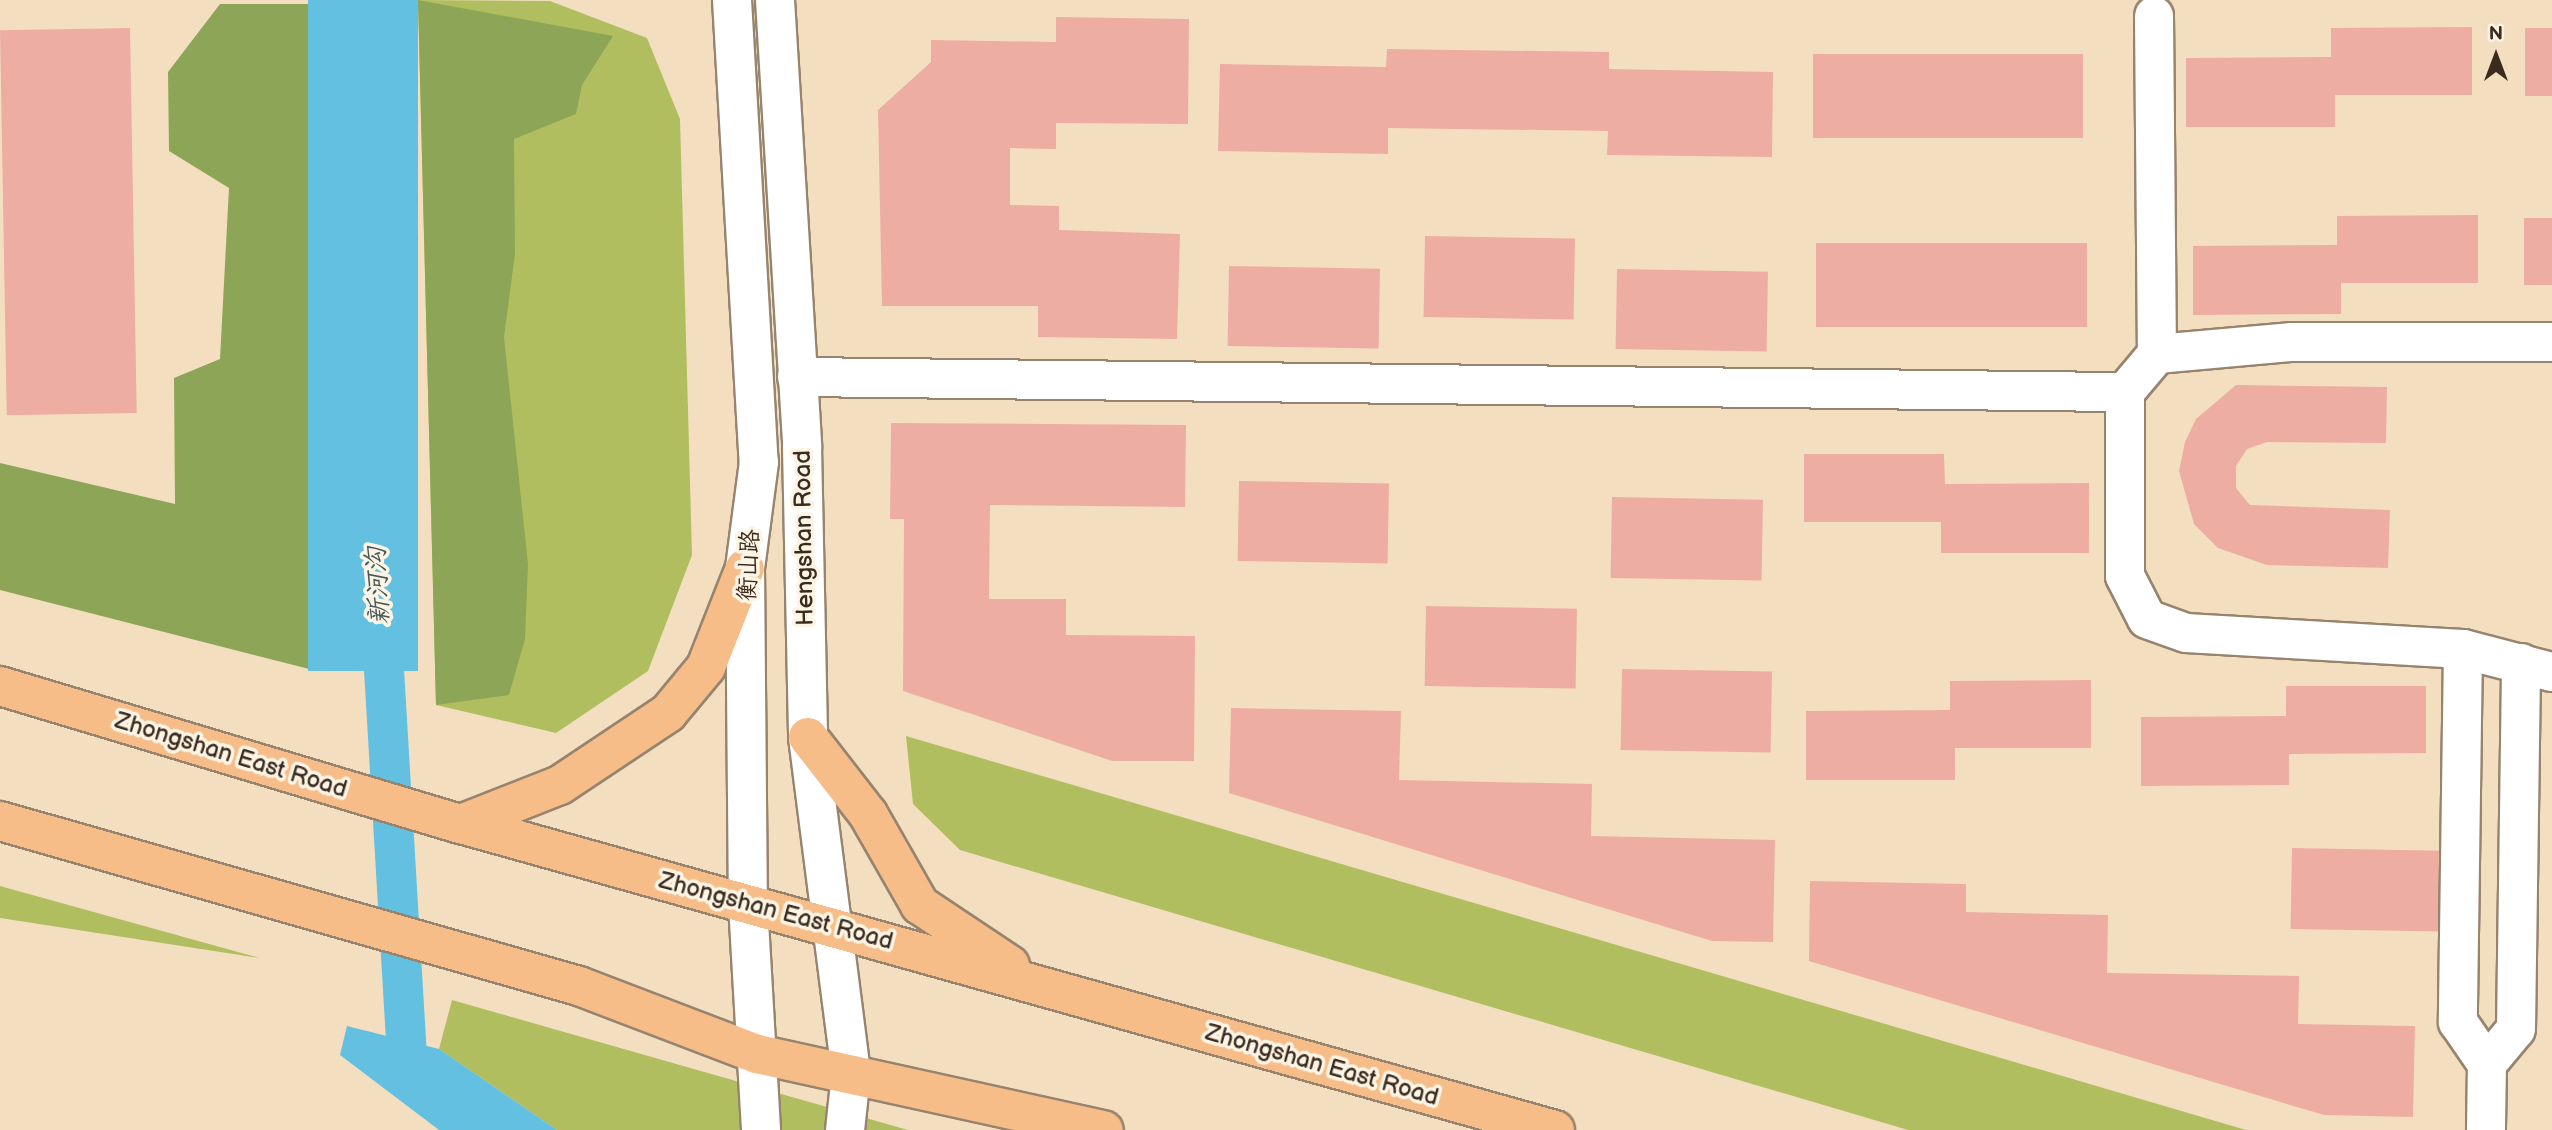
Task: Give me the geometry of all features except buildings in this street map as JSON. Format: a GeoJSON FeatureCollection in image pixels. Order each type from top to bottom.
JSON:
{"type":"FeatureCollection","features":[{"type":"Feature","properties":{"kind":"main road"},"geometry":{"type":"LineString","coordinates":[[461,824],[560,785],[668,713],[706,667],[745,568]]}},
{"type":"Feature","properties":{"kind":"main road","name":"Zhongshan East Road"},"geometry":{"type":"LineString","coordinates":[[0,686],[461,824],[748,904],[830,923],[1044,987],[1555,1130]]}},
{"type":"Feature","properties":{"kind":"main road"},"geometry":{"type":"LineString","coordinates":[[808,737],[868,814],[920,905],[1044,987]]}},
{"type":"Feature","properties":{"kind":"main road"},"geometry":{"type":"LineString","coordinates":[[0,821],[277,899],[493,964],[579,986],[757,1054],[1104,1130]]}},
{"type":"Feature","properties":{"kind":"street","name":"衡山路"},"geometry":{"type":"LineString","coordinates":[[732,0],[759,462],[745,568],[748,904],[761,1130]]}},
{"type":"Feature","properties":{"kind":"street","name":"Hengshan Road"},"geometry":{"type":"LineString","coordinates":[[775,0],[797,377],[808,737],[851,1074]]}},
{"type":"Feature","properties":{"kind":"street"},"geometry":{"type":"LineString","coordinates":[[2154,16],[2157,354],[2125,392],[2125,576],[2147,620],[2186,633],[2463,649],[2536,667],[2516,1030],[2487,1063]]}},
{"type":"Feature","properties":{"kind":"street"},"geometry":{"type":"LineString","coordinates":[[2157,354],[2292,342],[2552,342]]}},
{"type":"Feature","properties":{"kind":"street"},"geometry":{"type":"LineString","coordinates":[[797,377],[2125,392]]}},
{"type":"Feature","properties":{"kind":"street"},"geometry":{"type":"LineString","coordinates":[[2463,649],[2458,1022],[2487,1063],[2486,1130]]}},
{"type":"Feature","properties":{"kind":"street"},"geometry":{"type":"LineString","coordinates":[[845,1130],[851,1074]]}},
{"type":"Feature","properties":{"kind":"green space"},"geometry":{"type":"Polygon","coordinates":[[[418,0],[550,1],[647,38],[680,119],[692,555],[648,671],[556,733],[436,705],[418,0]]]}},
{"type":"Feature","properties":{"kind":"green space"},"geometry":{"type":"Polygon","coordinates":[[[418,0],[613,36],[582,85],[576,114],[514,139],[515,254],[504,337],[528,564],[525,639],[509,695],[436,705],[418,0]]]}},
{"type":"Feature","properties":{"kind":"green space"},"geometry":{"type":"Polygon","coordinates":[[[220,4],[308,4],[317,671],[0,590],[0,463],[175,504],[174,378],[220,359],[229,188],[169,151],[168,72],[220,4]]]}},
{"type":"Feature","properties":{"kind":"green space"},"geometry":{"type":"Polygon","coordinates":[[[906,736],[2246,1130],[1908,1130],[960,850],[913,804],[906,736]]]}},
{"type":"Feature","properties":{"kind":"green space"},"geometry":{"type":"Polygon","coordinates":[[[0,886],[260,958],[0,918],[0,886]]]}},
{"type":"Feature","properties":{"kind":"green space"},"geometry":{"type":"Polygon","coordinates":[[[452,1000],[908,1130],[557,1130],[439,1049],[452,1000]]]}},
{"type":"Feature","properties":{"kind":"water"},"geometry":{"type":"Polygon","coordinates":[[[308,0],[418,0],[418,671],[308,671],[308,0]]]}},
{"type":"Feature","properties":{"kind":"water"},"geometry":{"type":"Polygon","coordinates":[[[347,1026],[439,1049],[557,1130],[439,1130],[340,1055],[347,1026]]]}},
{"type":"Feature","properties":{"kind":"waterway","name":"新河沟"},"geometry":{"type":"LineString","coordinates":[[382,636],[408,1070],[490,1130]]}}]}
